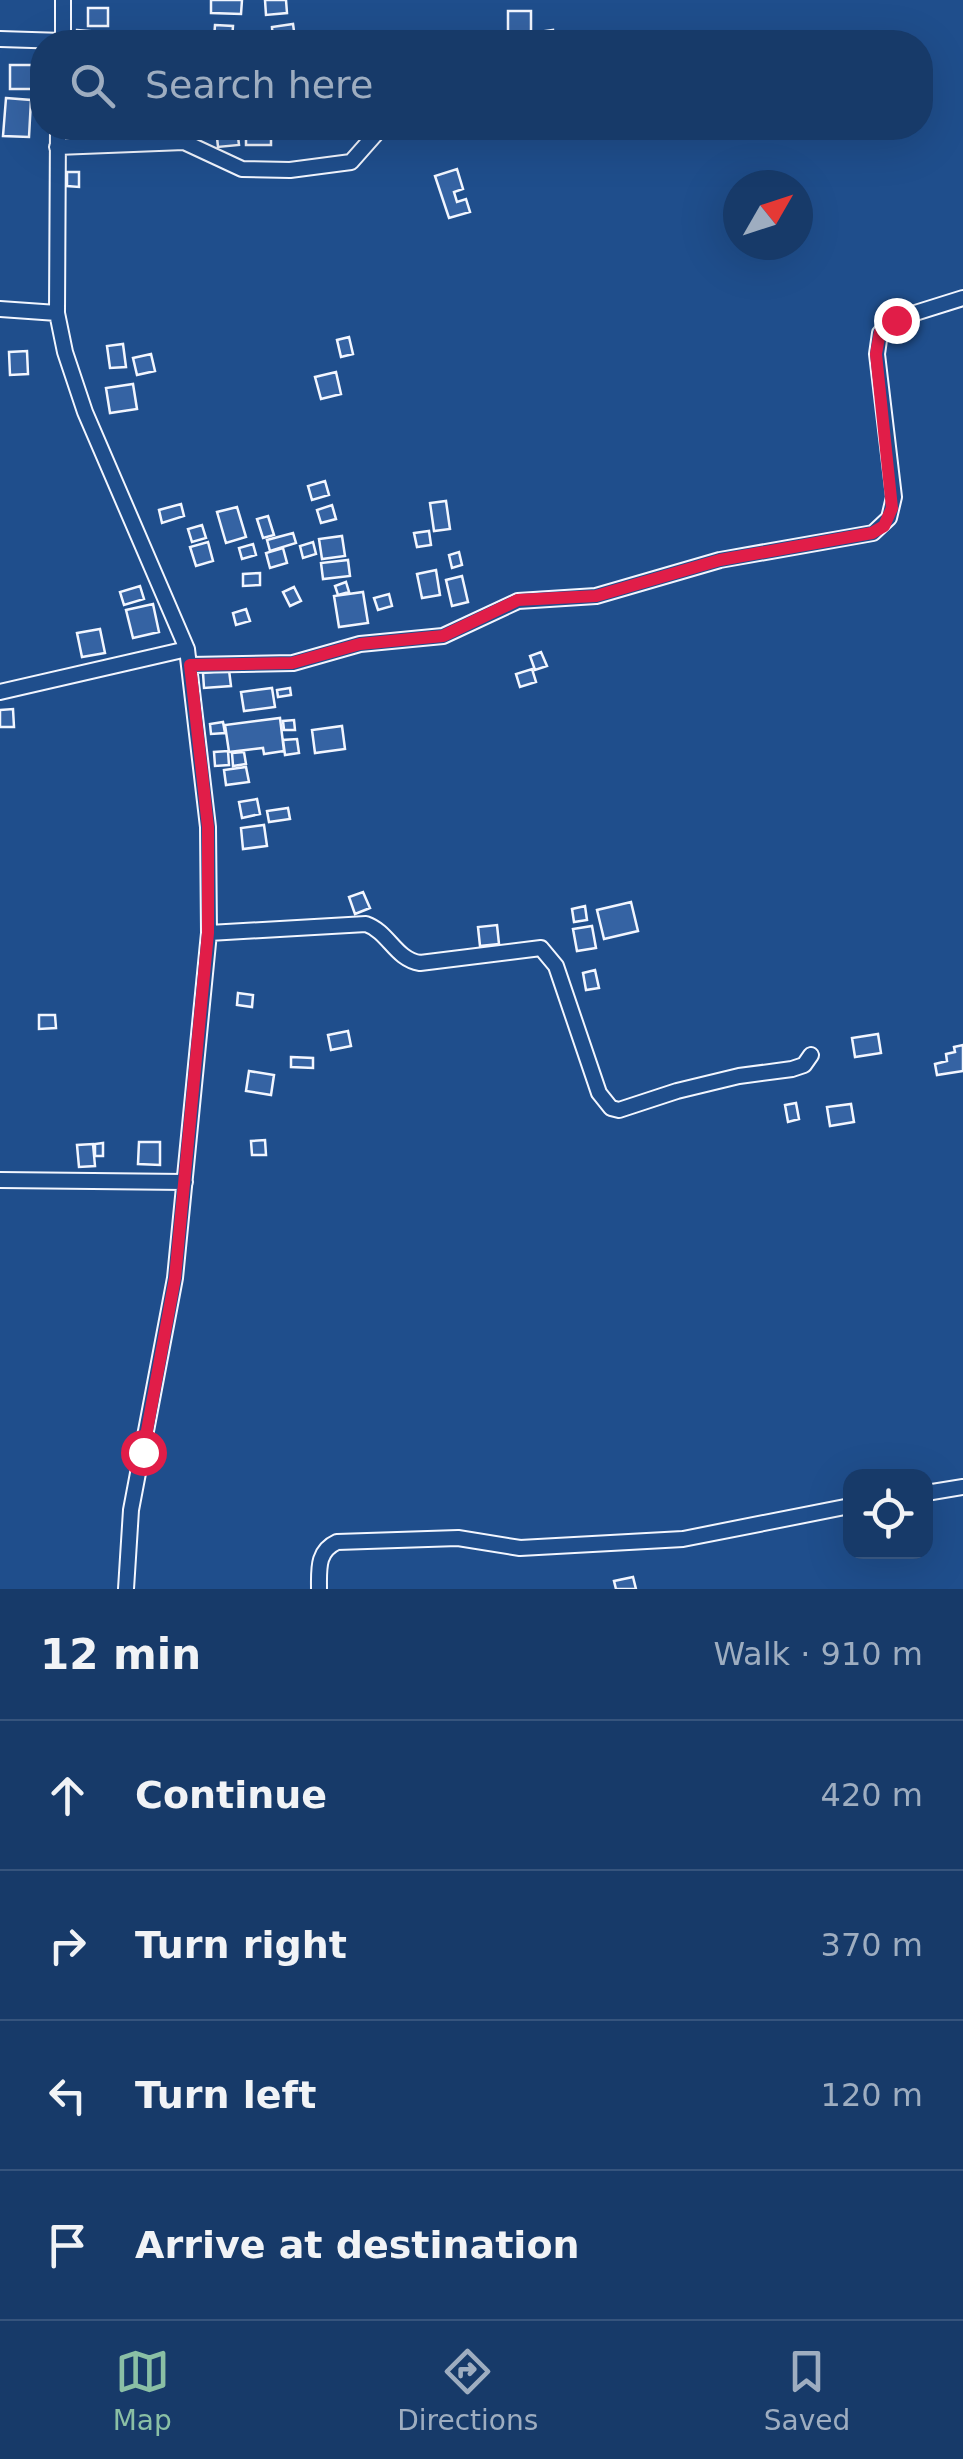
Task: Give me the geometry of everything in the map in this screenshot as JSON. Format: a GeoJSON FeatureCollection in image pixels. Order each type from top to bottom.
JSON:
{"type":"FeatureCollection","features":[{"type":"Feature","properties":{"kind":"street"},"geometry":{"type":"LineString","coordinates":[[63,0],[63,30]]}},
{"type":"Feature","properties":{"kind":"street"},"geometry":{"type":"LineString","coordinates":[[0,39],[30,40]]}},
{"type":"Feature","properties":{"kind":"street"},"geometry":{"type":"LineString","coordinates":[[57,140],[57,313],[65,352],[84,412],[188,657],[208,827],[208,933],[175,1278],[131,1510],[126,1589]]}},
{"type":"Feature","properties":{"kind":"street"},"geometry":{"type":"LineString","coordinates":[[57,147],[184,142],[242,170],[290,170],[350,162],[369,140]]}},
{"type":"Feature","properties":{"kind":"street"},"geometry":{"type":"LineString","coordinates":[[0,692],[188,657],[292,663],[360,644],[443,636],[518,600],[596,596],[720,560],[872,533],[889,518],[894,497],[876,354],[880,332],[896,320],[963,298]]}},
{"type":"Feature","properties":{"kind":"street"},"geometry":{"type":"LineString","coordinates":[[0,309],[57,313]]}},
{"type":"Feature","properties":{"kind":"street"},"geometry":{"type":"LineString","coordinates":[[208,933],[366,924],[388,938],[409,962],[420,963],[541,948],[556,966],[599,1093],[611,1108],[620,1110],[739,1076],[792,1070],[804,1065],[811,1055]]}},
{"type":"Feature","properties":{"kind":"street"},"geometry":{"type":"LineString","coordinates":[[0,1180],[185,1182]]}},
{"type":"Feature","properties":{"kind":"street"},"geometry":{"type":"LineString","coordinates":[[933,1492],[963,1487]]}},
{"type":"Feature","properties":{"kind":"street"},"geometry":{"type":"LineString","coordinates":[[318,1589],[322,1553],[338,1542],[458,1538],[520,1548],[682,1539],[843,1507]]}},
{"type":"Feature","properties":{"kind":"building"},"geometry":{"type":"Polygon","coordinates":[[[211,0],[242,0],[241,14],[211,13],[211,0]]]}},
{"type":"Feature","properties":{"kind":"building"},"geometry":{"type":"Polygon","coordinates":[[[265,0],[286,0],[287,13],[266,15],[265,0]]]}},
{"type":"Feature","properties":{"kind":"building"},"geometry":{"type":"Polygon","coordinates":[[[88,8],[108,8],[108,26],[88,26],[88,8]]]}},
{"type":"Feature","properties":{"kind":"building"},"geometry":{"type":"Polygon","coordinates":[[[508,11],[531,11],[531,30],[508,30],[508,11]]]}},
{"type":"Feature","properties":{"kind":"building"},"geometry":{"type":"Polygon","coordinates":[[[293,24],[294,30],[272,30],[293,24]]]}},
{"type":"Feature","properties":{"kind":"building"},"geometry":{"type":"Polygon","coordinates":[[[215,25],[233,26],[233,30],[215,30],[215,25]]]}},
{"type":"Feature","properties":{"kind":"building"},"geometry":{"type":"Polygon","coordinates":[[[10,65],[30,65],[30,89],[10,89],[10,65]]]}},
{"type":"Feature","properties":{"kind":"building"},"geometry":{"type":"Polygon","coordinates":[[[6,98],[30,100],[29,137],[3,136],[6,98]]]}},
{"type":"Feature","properties":{"kind":"building"},"geometry":{"type":"Polygon","coordinates":[[[217,140],[238,140],[239,145],[218,147],[217,140]]]}},
{"type":"Feature","properties":{"kind":"building"},"geometry":{"type":"Polygon","coordinates":[[[246,140],[271,140],[271,145],[246,145],[246,140]]]}},
{"type":"Feature","properties":{"kind":"building"},"geometry":{"type":"Polygon","coordinates":[[[457,169],[463,189],[454,192],[457,202],[466,199],[470,212],[449,218],[435,176],[457,169]]]}},
{"type":"Feature","properties":{"kind":"building"},"geometry":{"type":"Polygon","coordinates":[[[67,172],[79,172],[79,187],[67,186],[67,172]]]}},
{"type":"Feature","properties":{"kind":"building"},"geometry":{"type":"Polygon","coordinates":[[[349,337],[353,354],[341,357],[337,340],[349,337]]]}},
{"type":"Feature","properties":{"kind":"building"},"geometry":{"type":"Polygon","coordinates":[[[123,344],[126,367],[110,368],[107,346],[123,344]]]}},
{"type":"Feature","properties":{"kind":"building"},"geometry":{"type":"Polygon","coordinates":[[[27,351],[28,374],[10,375],[9,352],[27,351]]]}},
{"type":"Feature","properties":{"kind":"building"},"geometry":{"type":"Polygon","coordinates":[[[151,354],[155,371],[137,375],[133,358],[151,354]]]}},
{"type":"Feature","properties":{"kind":"building"},"geometry":{"type":"Polygon","coordinates":[[[336,372],[341,394],[321,399],[315,377],[336,372]]]}},
{"type":"Feature","properties":{"kind":"building"},"geometry":{"type":"Polygon","coordinates":[[[133,384],[137,409],[110,413],[106,388],[133,384]]]}},
{"type":"Feature","properties":{"kind":"building"},"geometry":{"type":"Polygon","coordinates":[[[325,481],[329,495],[312,500],[308,486],[325,481]]]}},
{"type":"Feature","properties":{"kind":"building"},"geometry":{"type":"Polygon","coordinates":[[[446,501],[450,529],[434,531],[430,503],[446,501]]]}},
{"type":"Feature","properties":{"kind":"building"},"geometry":{"type":"Polygon","coordinates":[[[181,504],[184,516],[162,523],[159,510],[181,504]]]}},
{"type":"Feature","properties":{"kind":"building"},"geometry":{"type":"Polygon","coordinates":[[[332,505],[336,519],[321,523],[317,510],[332,505]]]}},
{"type":"Feature","properties":{"kind":"building"},"geometry":{"type":"Polygon","coordinates":[[[237,507],[246,537],[226,543],[217,512],[237,507]]]}},
{"type":"Feature","properties":{"kind":"building"},"geometry":{"type":"Polygon","coordinates":[[[268,516],[274,535],[263,538],[257,519],[268,516]]]}},
{"type":"Feature","properties":{"kind":"building"},"geometry":{"type":"Polygon","coordinates":[[[202,525],[206,538],[192,542],[188,529],[202,525]]]}},
{"type":"Feature","properties":{"kind":"building"},"geometry":{"type":"Polygon","coordinates":[[[429,531],[431,545],[417,547],[414,533],[429,531]]]}},
{"type":"Feature","properties":{"kind":"building"},"geometry":{"type":"Polygon","coordinates":[[[293,533],[296,543],[270,551],[267,540],[293,533]]]}},
{"type":"Feature","properties":{"kind":"building"},"geometry":{"type":"Polygon","coordinates":[[[342,536],[345,556],[322,559],[319,539],[342,536]]]}},
{"type":"Feature","properties":{"kind":"building"},"geometry":{"type":"Polygon","coordinates":[[[208,542],[213,561],[196,566],[190,547],[208,542]]]}},
{"type":"Feature","properties":{"kind":"building"},"geometry":{"type":"Polygon","coordinates":[[[313,542],[316,554],[303,558],[300,546],[313,542]]]}},
{"type":"Feature","properties":{"kind":"building"},"geometry":{"type":"Polygon","coordinates":[[[253,544],[256,555],[242,559],[239,548],[253,544]]]}},
{"type":"Feature","properties":{"kind":"building"},"geometry":{"type":"Polygon","coordinates":[[[283,548],[287,563],[270,568],[266,553],[283,548]]]}},
{"type":"Feature","properties":{"kind":"building"},"geometry":{"type":"Polygon","coordinates":[[[459,552],[462,565],[452,568],[449,555],[459,552]]]}},
{"type":"Feature","properties":{"kind":"building"},"geometry":{"type":"Polygon","coordinates":[[[348,560],[350,576],[323,579],[321,563],[348,560]]]}},
{"type":"Feature","properties":{"kind":"building"},"geometry":{"type":"Polygon","coordinates":[[[436,570],[440,595],[422,598],[417,574],[436,570]]]}},
{"type":"Feature","properties":{"kind":"building"},"geometry":{"type":"Polygon","coordinates":[[[260,573],[260,585],[243,586],[243,574],[260,573]]]}},
{"type":"Feature","properties":{"kind":"building"},"geometry":{"type":"Polygon","coordinates":[[[462,576],[468,602],[452,606],[446,580],[462,576]]]}},
{"type":"Feature","properties":{"kind":"building"},"geometry":{"type":"Polygon","coordinates":[[[346,582],[349,592],[338,595],[335,586],[346,582]]]}},
{"type":"Feature","properties":{"kind":"building"},"geometry":{"type":"Polygon","coordinates":[[[140,586],[144,599],[124,605],[120,592],[140,586]]]}},
{"type":"Feature","properties":{"kind":"building"},"geometry":{"type":"Polygon","coordinates":[[[294,587],[301,601],[290,606],[283,592],[294,587]]]}},
{"type":"Feature","properties":{"kind":"building"},"geometry":{"type":"Polygon","coordinates":[[[363,592],[368,623],[339,627],[334,596],[363,592]]]}},
{"type":"Feature","properties":{"kind":"building"},"geometry":{"type":"Polygon","coordinates":[[[389,594],[392,606],[378,610],[374,598],[389,594]]]}},
{"type":"Feature","properties":{"kind":"building"},"geometry":{"type":"Polygon","coordinates":[[[153,604],[159,632],[133,638],[126,610],[153,604]]]}},
{"type":"Feature","properties":{"kind":"building"},"geometry":{"type":"Polygon","coordinates":[[[246,609],[250,621],[236,625],[233,613],[246,609]]]}},
{"type":"Feature","properties":{"kind":"building"},"geometry":{"type":"Polygon","coordinates":[[[100,629],[105,653],[82,657],[77,633],[100,629]]]}},
{"type":"Feature","properties":{"kind":"building"},"geometry":{"type":"Polygon","coordinates":[[[541,652],[547,666],[535,670],[530,656],[541,652]]]}},
{"type":"Feature","properties":{"kind":"building"},"geometry":{"type":"Polygon","coordinates":[[[532,669],[536,682],[520,687],[516,674],[532,669]]]}},
{"type":"Feature","properties":{"kind":"building"},"geometry":{"type":"Polygon","coordinates":[[[229,670],[231,686],[204,688],[203,673],[229,670]]]}},
{"type":"Feature","properties":{"kind":"building"},"geometry":{"type":"Polygon","coordinates":[[[272,688],[275,707],[244,711],[241,692],[272,688]]]}},
{"type":"Feature","properties":{"kind":"building"},"geometry":{"type":"Polygon","coordinates":[[[290,688],[291,695],[278,697],[277,690],[290,688]]]}},
{"type":"Feature","properties":{"kind":"building"},"geometry":{"type":"Polygon","coordinates":[[[13,709],[14,727],[0,727],[0,710],[13,709]]]}},
{"type":"Feature","properties":{"kind":"building"},"geometry":{"type":"Polygon","coordinates":[[[280,718],[284,751],[264,754],[263,748],[229,752],[225,725],[280,718]]]}},
{"type":"Feature","properties":{"kind":"building"},"geometry":{"type":"Polygon","coordinates":[[[294,720],[295,730],[284,730],[283,721],[294,720]]]}},
{"type":"Feature","properties":{"kind":"building"},"geometry":{"type":"Polygon","coordinates":[[[223,722],[225,733],[211,734],[210,724],[223,722]]]}},
{"type":"Feature","properties":{"kind":"building"},"geometry":{"type":"Polygon","coordinates":[[[342,726],[345,749],[315,753],[312,730],[342,726]]]}},
{"type":"Feature","properties":{"kind":"building"},"geometry":{"type":"Polygon","coordinates":[[[297,739],[299,753],[285,755],[283,740],[297,739]]]}},
{"type":"Feature","properties":{"kind":"building"},"geometry":{"type":"Polygon","coordinates":[[[228,751],[229,765],[215,766],[214,752],[228,751]]]}},
{"type":"Feature","properties":{"kind":"building"},"geometry":{"type":"Polygon","coordinates":[[[244,752],[246,764],[233,766],[232,753],[244,752]]]}},
{"type":"Feature","properties":{"kind":"building"},"geometry":{"type":"Polygon","coordinates":[[[246,767],[249,782],[226,785],[224,770],[246,767]]]}},
{"type":"Feature","properties":{"kind":"building"},"geometry":{"type":"Polygon","coordinates":[[[257,799],[260,814],[242,818],[239,802],[257,799]]]}},
{"type":"Feature","properties":{"kind":"building"},"geometry":{"type":"Polygon","coordinates":[[[288,808],[290,819],[269,822],[267,811],[288,808]]]}},
{"type":"Feature","properties":{"kind":"building"},"geometry":{"type":"Polygon","coordinates":[[[264,825],[267,846],[243,849],[241,828],[264,825]]]}},
{"type":"Feature","properties":{"kind":"building"},"geometry":{"type":"Polygon","coordinates":[[[363,892],[370,908],[355,914],[349,897],[363,892]]]}},
{"type":"Feature","properties":{"kind":"building"},"geometry":{"type":"Polygon","coordinates":[[[631,902],[638,931],[604,939],[597,910],[631,902]]]}},
{"type":"Feature","properties":{"kind":"building"},"geometry":{"type":"Polygon","coordinates":[[[585,906],[587,920],[574,922],[572,909],[585,906]]]}},
{"type":"Feature","properties":{"kind":"building"},"geometry":{"type":"Polygon","coordinates":[[[497,925],[499,944],[480,946],[478,927],[497,925]]]}},
{"type":"Feature","properties":{"kind":"building"},"geometry":{"type":"Polygon","coordinates":[[[592,926],[596,948],[577,951],[573,929],[592,926]]]}},
{"type":"Feature","properties":{"kind":"building"},"geometry":{"type":"Polygon","coordinates":[[[595,970],[599,988],[586,990],[583,973],[595,970]]]}},
{"type":"Feature","properties":{"kind":"building"},"geometry":{"type":"Polygon","coordinates":[[[238,993],[253,995],[252,1007],[237,1005],[238,993]]]}},
{"type":"Feature","properties":{"kind":"building"},"geometry":{"type":"Polygon","coordinates":[[[39,1015],[55,1015],[56,1028],[39,1029],[39,1015]]]}},
{"type":"Feature","properties":{"kind":"building"},"geometry":{"type":"Polygon","coordinates":[[[348,1031],[351,1046],[331,1050],[328,1035],[348,1031]]]}},
{"type":"Feature","properties":{"kind":"building"},"geometry":{"type":"Polygon","coordinates":[[[878,1034],[881,1053],[855,1057],[852,1038],[878,1034]]]}},
{"type":"Feature","properties":{"kind":"building"},"geometry":{"type":"Polygon","coordinates":[[[963,1045],[963,1071],[937,1075],[935,1064],[947,1061],[946,1054],[963,1045]]]}},
{"type":"Feature","properties":{"kind":"building"},"geometry":{"type":"Polygon","coordinates":[[[291,1057],[313,1058],[313,1068],[291,1067],[291,1057]]]}},
{"type":"Feature","properties":{"kind":"building"},"geometry":{"type":"Polygon","coordinates":[[[249,1071],[274,1075],[271,1095],[246,1091],[249,1071]]]}},
{"type":"Feature","properties":{"kind":"building"},"geometry":{"type":"Polygon","coordinates":[[[796,1103],[799,1119],[788,1122],[785,1105],[796,1103]]]}},
{"type":"Feature","properties":{"kind":"building"},"geometry":{"type":"Polygon","coordinates":[[[851,1104],[854,1122],[830,1126],[827,1107],[851,1104]]]}},
{"type":"Feature","properties":{"kind":"building"},"geometry":{"type":"Polygon","coordinates":[[[265,1140],[266,1155],[252,1155],[251,1141],[265,1140]]]}},
{"type":"Feature","properties":{"kind":"building"},"geometry":{"type":"Polygon","coordinates":[[[139,1142],[160,1142],[160,1165],[138,1164],[139,1142]]]}},
{"type":"Feature","properties":{"kind":"building"},"geometry":{"type":"Polygon","coordinates":[[[103,1143],[103,1156],[95,1156],[95,1144],[103,1143]]]}},
{"type":"Feature","properties":{"kind":"building"},"geometry":{"type":"Polygon","coordinates":[[[93,1144],[95,1166],[79,1167],[77,1145],[93,1144]]]}},
{"type":"Feature","properties":{"kind":"building"},"geometry":{"type":"Polygon","coordinates":[[[633,1577],[636,1589],[616,1589],[614,1581],[633,1577]]]}},
{"type":"Feature","properties":{"kind":"route"},"geometry":{"type":"LineString","coordinates":[[143,1452],[175,1278],[208,933],[208,827],[190,665],[292,663],[360,644],[443,636],[518,600],[596,596],[720,560],[872,533],[889,518],[894,497],[876,354],[880,332],[896,320]]}}]}
